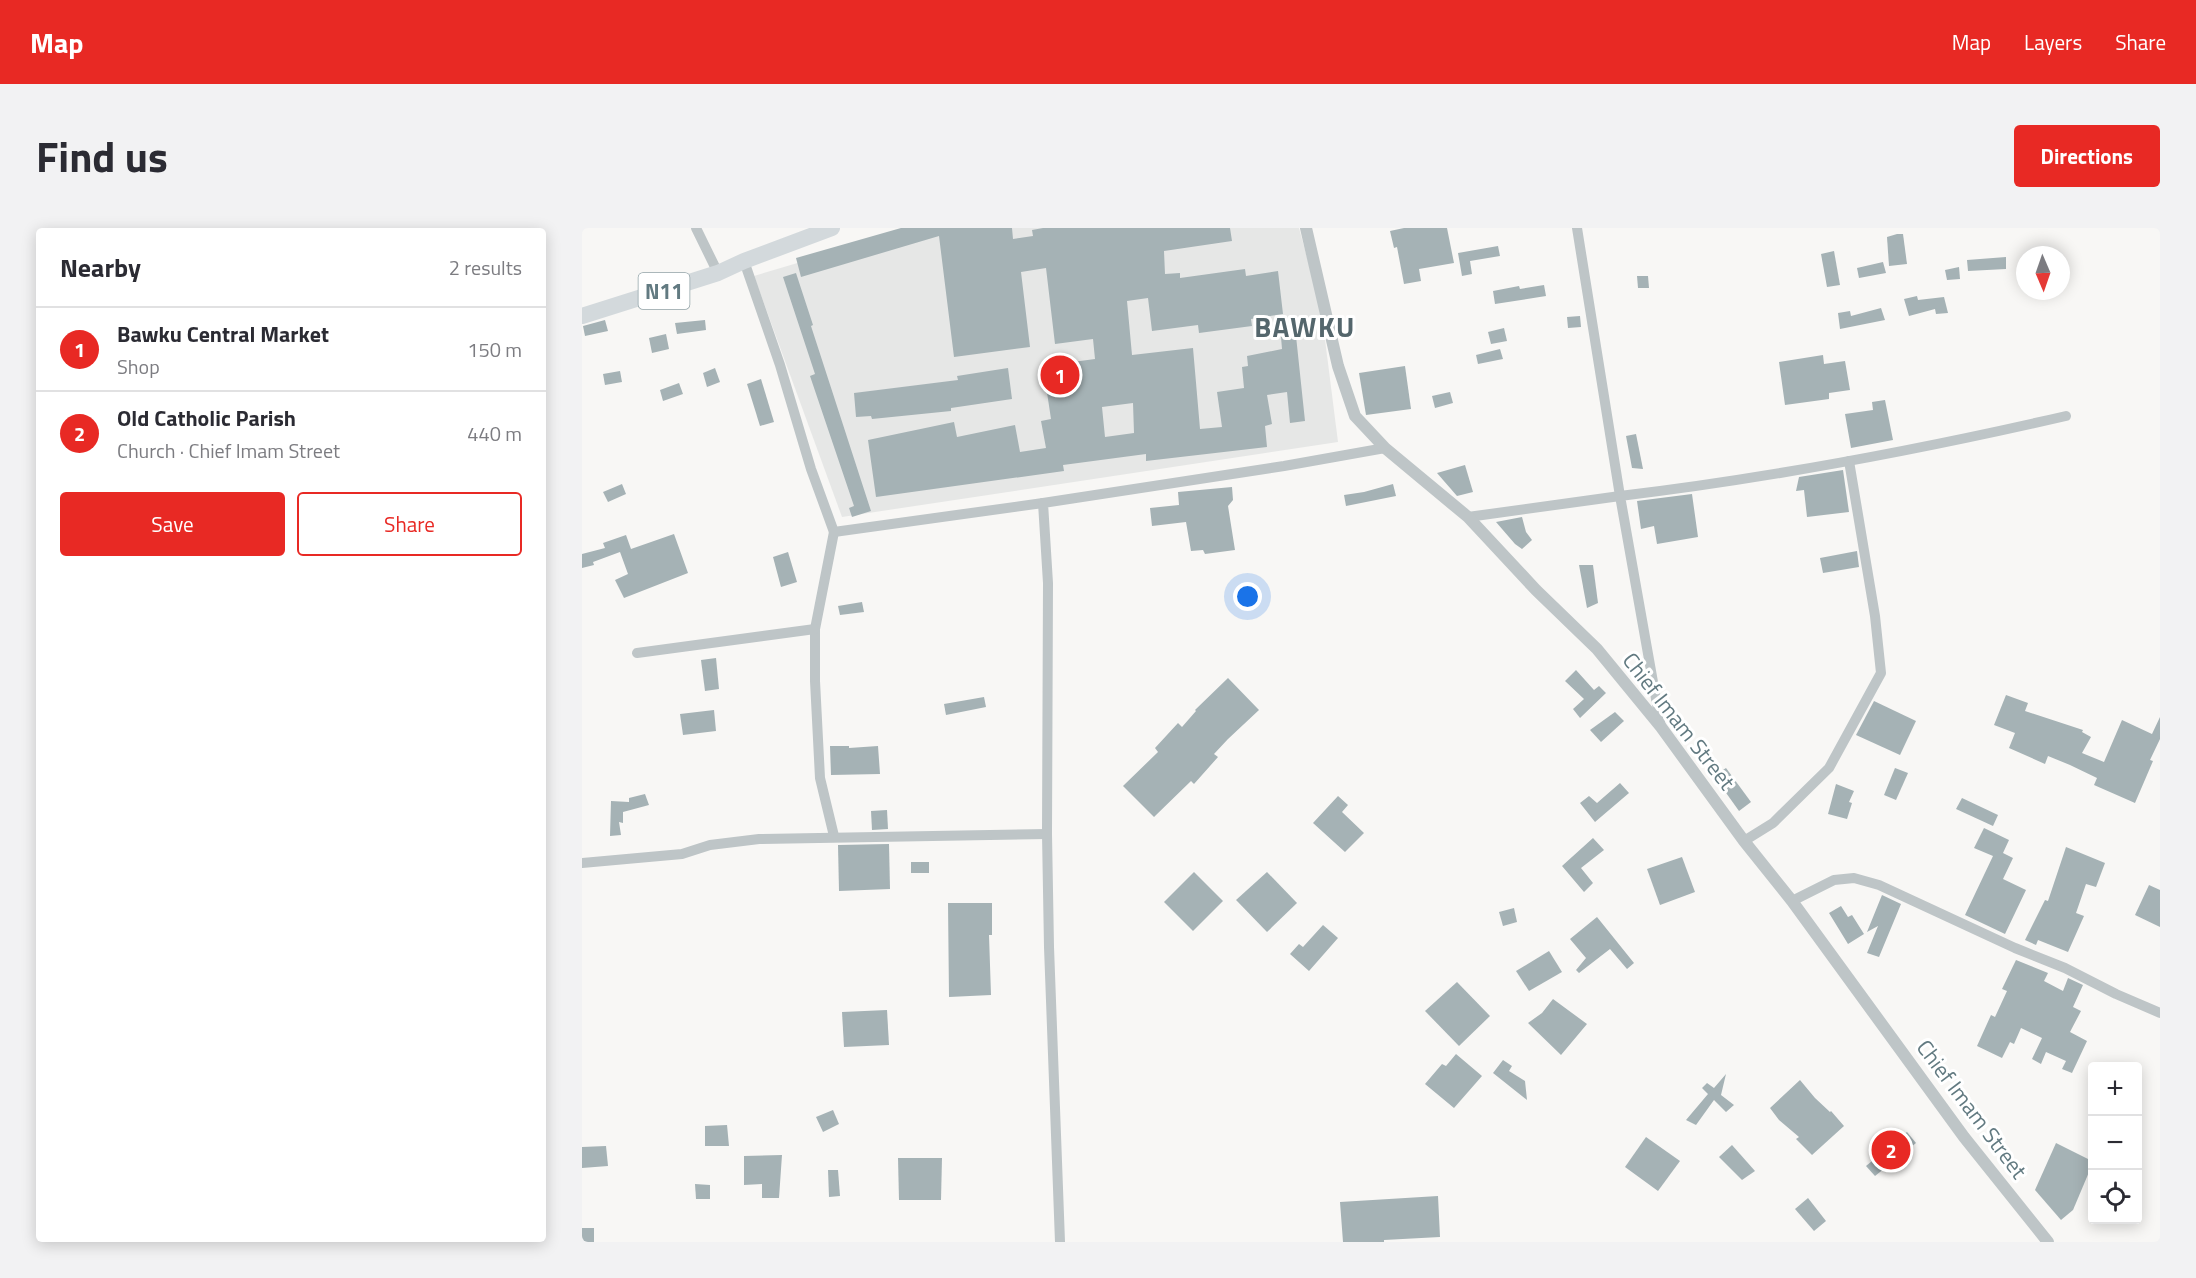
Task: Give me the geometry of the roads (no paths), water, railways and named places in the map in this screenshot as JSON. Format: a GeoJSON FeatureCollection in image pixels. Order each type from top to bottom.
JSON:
{"type":"FeatureCollection","features":[{"type":"Feature","properties":{"kind":"highway","name":"N11"},"geometry":{"type":"LineString","coordinates":[[582,316],[718,273],[832,228]]}},
{"type":"Feature","properties":{"kind":"street"},"geometry":{"type":"LineString","coordinates":[[696,228],[718,273]]}},
{"type":"Feature","properties":{"kind":"street","name":"Chief Imam Street"},"geometry":{"type":"LineString","coordinates":[[1306,228],[1338,366],[1355,416],[1385,448],[1468,517],[1536,590],[1597,649],[1661,727],[1744,841],[1792,901],[1941,1106],[2048,1242]]}},
{"type":"Feature","properties":{"kind":"street"},"geometry":{"type":"LineString","coordinates":[[1577,228],[1620,496],[1661,727]]}},
{"type":"Feature","properties":{"kind":"street"},"geometry":{"type":"LineString","coordinates":[[744,261],[780,365],[811,469],[834,532],[815,629],[820,777],[834,836]]}},
{"type":"Feature","properties":{"kind":"street"},"geometry":{"type":"LineString","coordinates":[[1468,517],[1793,472],[1969,438],[2066,416]]}},
{"type":"Feature","properties":{"kind":"street"},"geometry":{"type":"LineString","coordinates":[[834,532],[1043,503],[1385,448]]}},
{"type":"Feature","properties":{"kind":"street"},"geometry":{"type":"LineString","coordinates":[[1744,841],[1773,823],[1829,768],[1881,673],[1875,616],[1850,461]]}},
{"type":"Feature","properties":{"kind":"street"},"geometry":{"type":"LineString","coordinates":[[1043,503],[1048,582],[1047,834],[1060,1242]]}},
{"type":"Feature","properties":{"kind":"street"},"geometry":{"type":"LineString","coordinates":[[637,653],[815,629]]}},
{"type":"Feature","properties":{"kind":"street"},"geometry":{"type":"LineString","coordinates":[[582,863],[682,854],[710,845],[759,839],[1047,834]]}},
{"type":"Feature","properties":{"kind":"street"},"geometry":{"type":"LineString","coordinates":[[1792,901],[1834,880],[1854,878],[1878,885],[2160,1013]]}},
{"type":"Feature","properties":{"kind":"place","name":"Bawku Central Market"},"geometry":{"type":"Point","coordinates":[1060,375]}},
{"type":"Feature","properties":{"kind":"place","name":"Old Catholic Parish"},"geometry":{"type":"Point","coordinates":[1891,1150]}},
{"type":"Feature","properties":{"kind":"district","name":"BAWKU"},"geometry":{"type":"Point","coordinates":[1305,326]}}]}
